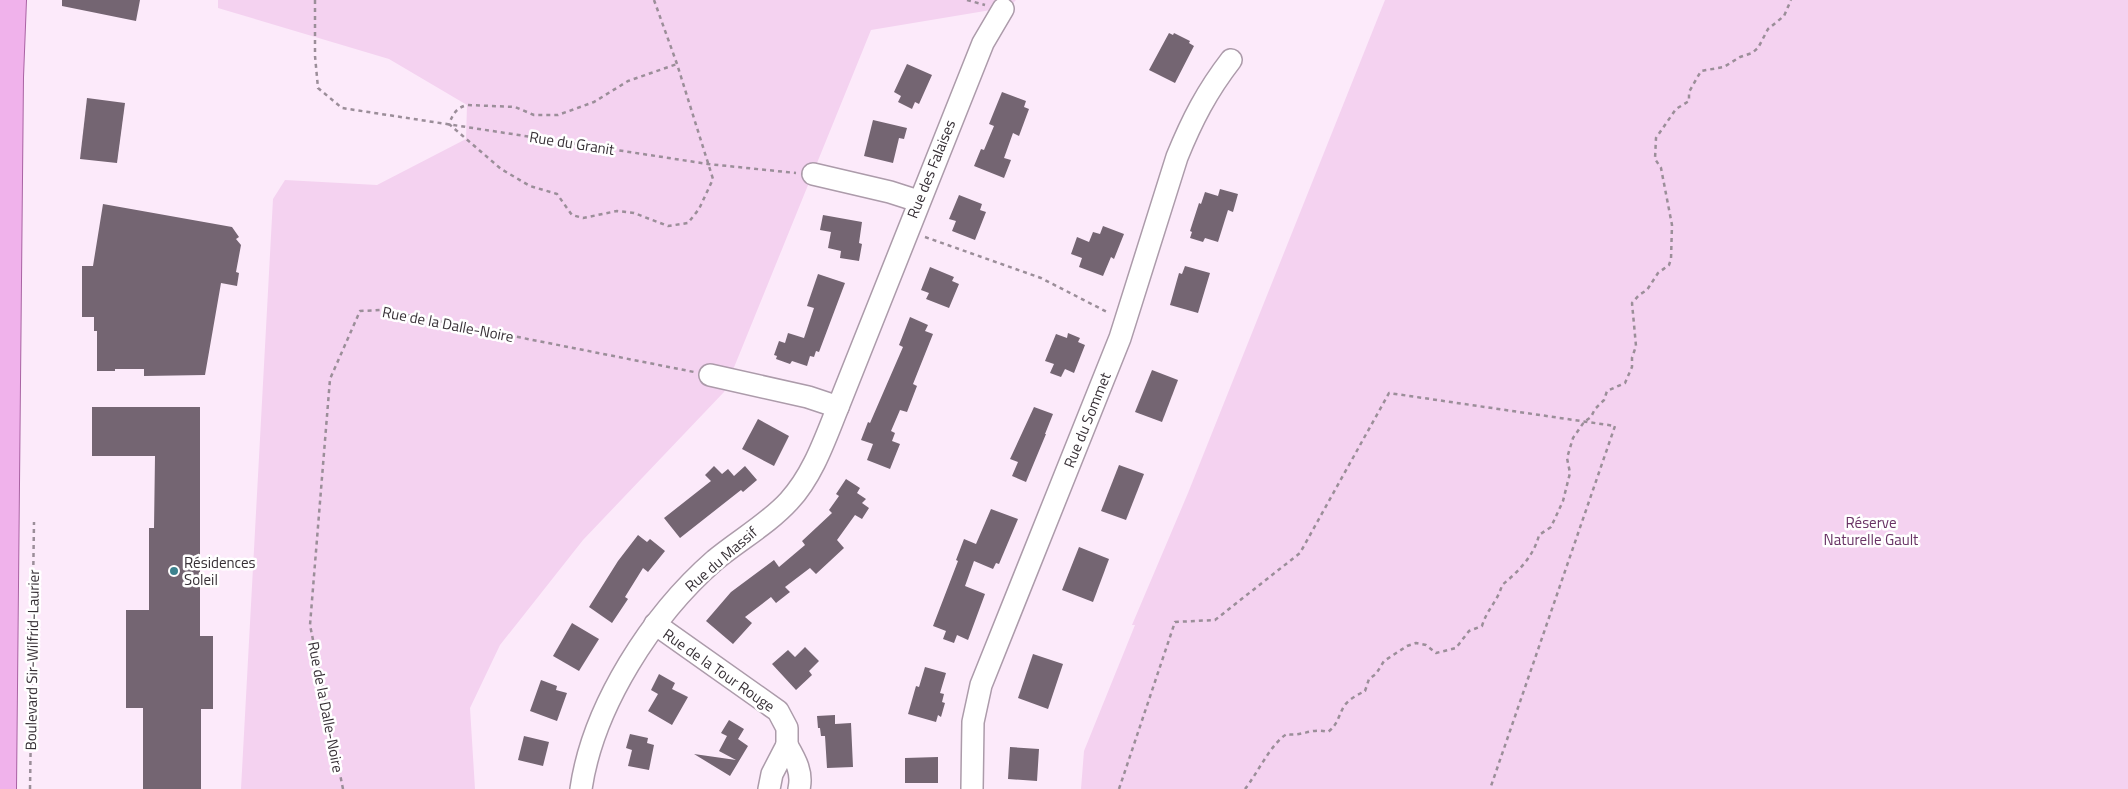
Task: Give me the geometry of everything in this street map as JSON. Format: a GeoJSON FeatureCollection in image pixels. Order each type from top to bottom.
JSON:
{"type":"FeatureCollection","features":[{"type":"Feature","properties":{"kind":"main road","name":"Boulevard Sir-Wilfrid-Laurier"},"geometry":{"type":"LineString","coordinates":[[2,789],[2,503],[12,0]]}},
{"type":"Feature","properties":{"kind":"street","name":"Rue des Falaises"},"geometry":{"type":"LineString","coordinates":[[866,333],[983,43],[1004,9]]}},
{"type":"Feature","properties":{"kind":"street","name":"Rue du Sommet"},"geometry":{"type":"LineString","coordinates":[[972,789],[973,722],[981,685],[1120,338],[1177,157],[1187,131],[1210,88],[1232,60]]}},
{"type":"Feature","properties":{"kind":"street"},"geometry":{"type":"LineString","coordinates":[[814,174],[890,192],[918,201]]}},
{"type":"Feature","properties":{"kind":"street","name":"Rue du Massif"},"geometry":{"type":"LineString","coordinates":[[581,789],[584,771],[594,740],[615,689],[632,658],[656,624],[693,580],[722,554],[790,500],[808,475],[818,456],[866,333]]}},
{"type":"Feature","properties":{"kind":"street"},"geometry":{"type":"LineString","coordinates":[[710,375],[808,397],[838,407]]}},
{"type":"Feature","properties":{"kind":"street","name":"Rue de la Tour Rouge"},"geometry":{"type":"LineString","coordinates":[[656,624],[778,711],[787,728],[787,745],[797,762],[800,776],[799,789]]}},
{"type":"Feature","properties":{"kind":"street"},"geometry":{"type":"LineString","coordinates":[[769,789],[772,774],[787,745]]}},
{"type":"Feature","properties":{"kind":"path","name":"Rue du Granit"},"geometry":{"type":"LineString","coordinates":[[315,0],[315,56],[318,88],[342,108],[708,164],[814,174]]}},
{"type":"Feature","properties":{"kind":"path"},"geometry":{"type":"LineString","coordinates":[[654,0],[677,64],[713,179],[699,209],[688,223],[668,226],[634,212],[617,211],[583,218],[572,214],[557,194],[530,186],[501,169],[449,124],[459,108],[467,105],[515,107],[534,115],[558,115],[594,102],[628,81],[677,64]]}},
{"type":"Feature","properties":{"kind":"path"},"geometry":{"type":"LineString","coordinates":[[1245,789],[1272,752],[1275,743],[1281,737],[1287,734],[1293,735],[1320,729],[1328,732],[1335,727],[1343,707],[1355,696],[1365,691],[1369,679],[1376,674],[1384,661],[1393,654],[1416,644],[1426,645],[1436,653],[1450,650],[1456,648],[1462,642],[1464,636],[1469,631],[1482,626],[1490,606],[1500,594],[1502,585],[1510,580],[1528,559],[1535,549],[1539,535],[1551,528],[1566,490],[1570,472],[1567,458],[1570,446],[1584,422],[1592,417],[1595,408],[1604,400],[1607,391],[1625,383],[1629,378],[1636,346],[1632,303],[1647,290],[1658,273],[1668,265],[1671,259],[1672,225],[1660,168],[1655,159],[1658,133],[1673,116],[1676,109],[1689,100],[1689,92],[1701,71],[1724,67],[1740,57],[1752,53],[1758,48],[1768,29],[1784,16],[1791,0]]}},
{"type":"Feature","properties":{"kind":"path"},"geometry":{"type":"LineString","coordinates":[[907,231],[1040,278],[1114,315]]}},
{"type":"Feature","properties":{"kind":"path","name":"Rue de la Dalle-Noire"},"geometry":{"type":"LineString","coordinates":[[343,789],[310,625],[330,378],[360,311],[382,310],[710,375]]}},
{"type":"Feature","properties":{"kind":"path"},"geometry":{"type":"LineString","coordinates":[[1119,789],[1175,622],[1215,620],[1300,553],[1389,393],[1615,426],[1490,789]]}},
{"type":"Feature","properties":{"kind":"path","name":"Boulevard Sir-Wilfrid-Laurier"},"geometry":{"type":"LineString","coordinates":[[30,789],[34,522]]}},
{"type":"Feature","properties":{"kind":"green space"},"geometry":{"type":"Polygon","coordinates":[[[218,0],[1016,0],[1009,7],[871,30],[724,392],[583,540],[500,645],[470,708],[475,789],[241,789],[273,199],[285,180],[377,185],[466,139],[467,105],[389,59],[218,8],[218,0]]]}},
{"type":"Feature","properties":{"kind":"green space","name":"Réserve Naturelle Gault"},"geometry":{"type":"Polygon","coordinates":[[[1385,0],[2128,0],[2128,789],[1081,789],[1084,751],[1135,625],[1132,625],[1188,493],[1385,0]]]}},
{"type":"Feature","properties":{"kind":"building"},"geometry":{"type":"Polygon","coordinates":[[[62,0],[140,0],[136,21],[62,6],[62,0]]]}},
{"type":"Feature","properties":{"kind":"building"},"geometry":{"type":"Polygon","coordinates":[[[1169,33],[1173,35],[1174,33],[1190,41],[1189,43],[1194,46],[1175,83],[1149,70],[1169,33]]]}},
{"type":"Feature","properties":{"kind":"building"},"geometry":{"type":"Polygon","coordinates":[[[907,64],[932,75],[919,104],[915,102],[912,109],[898,102],[901,96],[894,92],[907,64]]]}},
{"type":"Feature","properties":{"kind":"building"},"geometry":{"type":"Polygon","coordinates":[[[1002,92],[1026,101],[1024,107],[1029,109],[1019,136],[1013,133],[1004,158],[1011,160],[1004,178],[974,166],[981,149],[984,150],[994,126],[989,124],[1002,92]]]}},
{"type":"Feature","properties":{"kind":"building"},"geometry":{"type":"Polygon","coordinates":[[[87,98],[125,103],[117,163],[80,159],[87,98]]]}},
{"type":"Feature","properties":{"kind":"building"},"geometry":{"type":"Polygon","coordinates":[[[873,120],[907,128],[904,139],[899,138],[893,163],[864,156],[873,120]]]}},
{"type":"Feature","properties":{"kind":"building"},"geometry":{"type":"Polygon","coordinates":[[[1220,189],[1238,194],[1233,212],[1228,210],[1218,242],[1205,238],[1203,242],[1190,238],[1192,232],[1190,231],[1199,203],[1201,204],[1205,192],[1218,196],[1220,189]]]}},
{"type":"Feature","properties":{"kind":"building"},"geometry":{"type":"Polygon","coordinates":[[[959,195],[982,204],[980,210],[986,212],[975,240],[952,231],[956,221],[949,219],[959,195]]]}},
{"type":"Feature","properties":{"kind":"building"},"geometry":{"type":"Polygon","coordinates":[[[103,204],[232,227],[239,237],[236,239],[241,245],[236,272],[239,273],[237,286],[221,283],[205,375],[144,376],[144,369],[97,371],[97,331],[94,331],[94,317],[82,317],[82,266],[93,266],[103,204]]]}},
{"type":"Feature","properties":{"kind":"building"},"geometry":{"type":"Polygon","coordinates":[[[823,215],[862,222],[859,243],[862,244],[859,261],[840,258],[841,251],[828,248],[831,232],[820,230],[823,215]]]}},
{"type":"Feature","properties":{"kind":"building"},"geometry":{"type":"Polygon","coordinates":[[[1103,226],[1124,234],[1114,259],[1111,257],[1103,276],[1079,267],[1082,258],[1071,254],[1077,237],[1089,242],[1093,232],[1100,234],[1103,226]]]}},
{"type":"Feature","properties":{"kind":"building"},"geometry":{"type":"Polygon","coordinates":[[[1185,266],[1210,273],[1198,313],[1170,305],[1179,273],[1182,274],[1185,266]]]}},
{"type":"Feature","properties":{"kind":"building"},"geometry":{"type":"Polygon","coordinates":[[[930,267],[954,277],[952,281],[959,284],[949,308],[926,299],[929,293],[921,290],[930,267]]]}},
{"type":"Feature","properties":{"kind":"building"},"geometry":{"type":"Polygon","coordinates":[[[818,274],[845,283],[819,352],[816,351],[814,357],[810,356],[807,366],[792,361],[790,364],[776,359],[777,356],[774,355],[779,341],[785,343],[788,333],[804,338],[814,308],[807,306],[818,274]]]}},
{"type":"Feature","properties":{"kind":"building"},"geometry":{"type":"Polygon","coordinates":[[[910,317],[928,325],[925,331],[933,334],[913,384],[917,386],[907,412],[900,410],[891,431],[895,433],[892,441],[900,444],[890,469],[867,460],[873,444],[861,440],[903,347],[899,345],[910,317]]]}},
{"type":"Feature","properties":{"kind":"building"},"geometry":{"type":"Polygon","coordinates":[[[1068,333],[1080,338],[1078,342],[1085,345],[1074,373],[1065,369],[1061,377],[1050,373],[1054,364],[1045,361],[1056,334],[1067,338],[1068,333]]]}},
{"type":"Feature","properties":{"kind":"building"},"geometry":{"type":"Polygon","coordinates":[[[1152,370],[1178,380],[1162,422],[1135,412],[1152,370]]]}},
{"type":"Feature","properties":{"kind":"building","name":"Résidences Soleil"},"geometry":{"type":"Polygon","coordinates":[[[92,407],[200,407],[200,636],[213,636],[213,709],[201,709],[201,789],[143,789],[143,708],[126,708],[126,610],[149,610],[149,528],[154,528],[155,456],[92,456],[92,407]]]}},
{"type":"Feature","properties":{"kind":"building"},"geometry":{"type":"Polygon","coordinates":[[[1034,407],[1053,414],[1026,482],[1012,476],[1018,462],[1010,459],[1034,407]]]}},
{"type":"Feature","properties":{"kind":"building"},"geometry":{"type":"Polygon","coordinates":[[[758,419],[789,436],[774,466],[742,449],[758,419]]]}},
{"type":"Feature","properties":{"kind":"building"},"geometry":{"type":"Polygon","coordinates":[[[1119,465],[1144,474],[1126,520],[1101,511],[1119,465]]]}},
{"type":"Feature","properties":{"kind":"building"},"geometry":{"type":"Polygon","coordinates":[[[714,466],[722,474],[728,469],[734,476],[745,466],[757,480],[743,492],[741,490],[680,538],[664,518],[711,481],[705,475],[714,466]]]}},
{"type":"Feature","properties":{"kind":"building"},"geometry":{"type":"Polygon","coordinates":[[[846,479],[860,488],[857,493],[866,499],[862,503],[869,508],[862,519],[855,515],[837,540],[844,548],[816,574],[810,568],[785,587],[790,592],[776,603],[771,597],[745,617],[752,623],[733,644],[706,621],[731,592],[774,560],[779,567],[805,545],[802,541],[832,513],[829,510],[839,496],[836,494],[846,479]]]}},
{"type":"Feature","properties":{"kind":"building"},"geometry":{"type":"Polygon","coordinates":[[[991,509],[1018,519],[999,564],[996,563],[993,569],[974,561],[965,586],[985,594],[968,640],[957,635],[954,643],[943,639],[946,631],[933,626],[958,561],[956,560],[964,539],[976,544],[991,509]]]}},
{"type":"Feature","properties":{"kind":"building"},"geometry":{"type":"Polygon","coordinates":[[[638,535],[647,542],[650,539],[665,551],[648,572],[643,568],[625,597],[628,599],[612,623],[589,607],[618,561],[638,535]]]}},
{"type":"Feature","properties":{"kind":"building"},"geometry":{"type":"Polygon","coordinates":[[[1079,547],[1109,559],[1093,602],[1062,590],[1079,547]]]}},
{"type":"Feature","properties":{"kind":"building"},"geometry":{"type":"Polygon","coordinates":[[[572,623],[599,639],[579,671],[553,656],[572,623]]]}},
{"type":"Feature","properties":{"kind":"building"},"geometry":{"type":"Polygon","coordinates":[[[805,647],[819,661],[809,671],[812,675],[796,690],[772,664],[788,650],[795,657],[805,647]]]}},
{"type":"Feature","properties":{"kind":"building"},"geometry":{"type":"Polygon","coordinates":[[[1033,654],[1063,664],[1048,709],[1018,698],[1033,654]]]}},
{"type":"Feature","properties":{"kind":"building"},"geometry":{"type":"Polygon","coordinates":[[[925,667],[946,673],[940,693],[944,694],[942,702],[945,703],[941,717],[938,715],[936,722],[908,714],[916,686],[919,687],[925,667]]]}},
{"type":"Feature","properties":{"kind":"building"},"geometry":{"type":"Polygon","coordinates":[[[659,674],[675,683],[672,689],[688,697],[672,725],[648,711],[658,694],[651,690],[659,674]]]}},
{"type":"Feature","properties":{"kind":"building"},"geometry":{"type":"Polygon","coordinates":[[[541,680],[557,686],[556,690],[567,693],[557,721],[530,711],[541,680]]]}},
{"type":"Feature","properties":{"kind":"building"},"geometry":{"type":"Polygon","coordinates":[[[835,715],[835,724],[851,723],[853,767],[827,768],[825,736],[821,736],[817,716],[835,715]]]}},
{"type":"Feature","properties":{"kind":"building"},"geometry":{"type":"Polygon","coordinates":[[[729,720],[744,729],[738,739],[748,746],[730,776],[694,754],[736,760],[719,751],[727,736],[721,733],[729,720]]]}},
{"type":"Feature","properties":{"kind":"building"},"geometry":{"type":"Polygon","coordinates":[[[630,734],[648,738],[647,743],[654,745],[649,770],[628,766],[632,750],[626,748],[630,734]]]}},
{"type":"Feature","properties":{"kind":"building"},"geometry":{"type":"Polygon","coordinates":[[[524,736],[549,742],[543,766],[518,760],[524,736]]]}},
{"type":"Feature","properties":{"kind":"building"},"geometry":{"type":"Polygon","coordinates":[[[1010,747],[1039,749],[1037,781],[1008,779],[1010,747]]]}},
{"type":"Feature","properties":{"kind":"building"},"geometry":{"type":"Polygon","coordinates":[[[938,757],[938,783],[905,783],[905,758],[938,757]]]}},
{"type":"Feature","properties":{"kind":"place","name":"Résidences Soleil"},"geometry":{"type":"Point","coordinates":[174,571]}}]}
